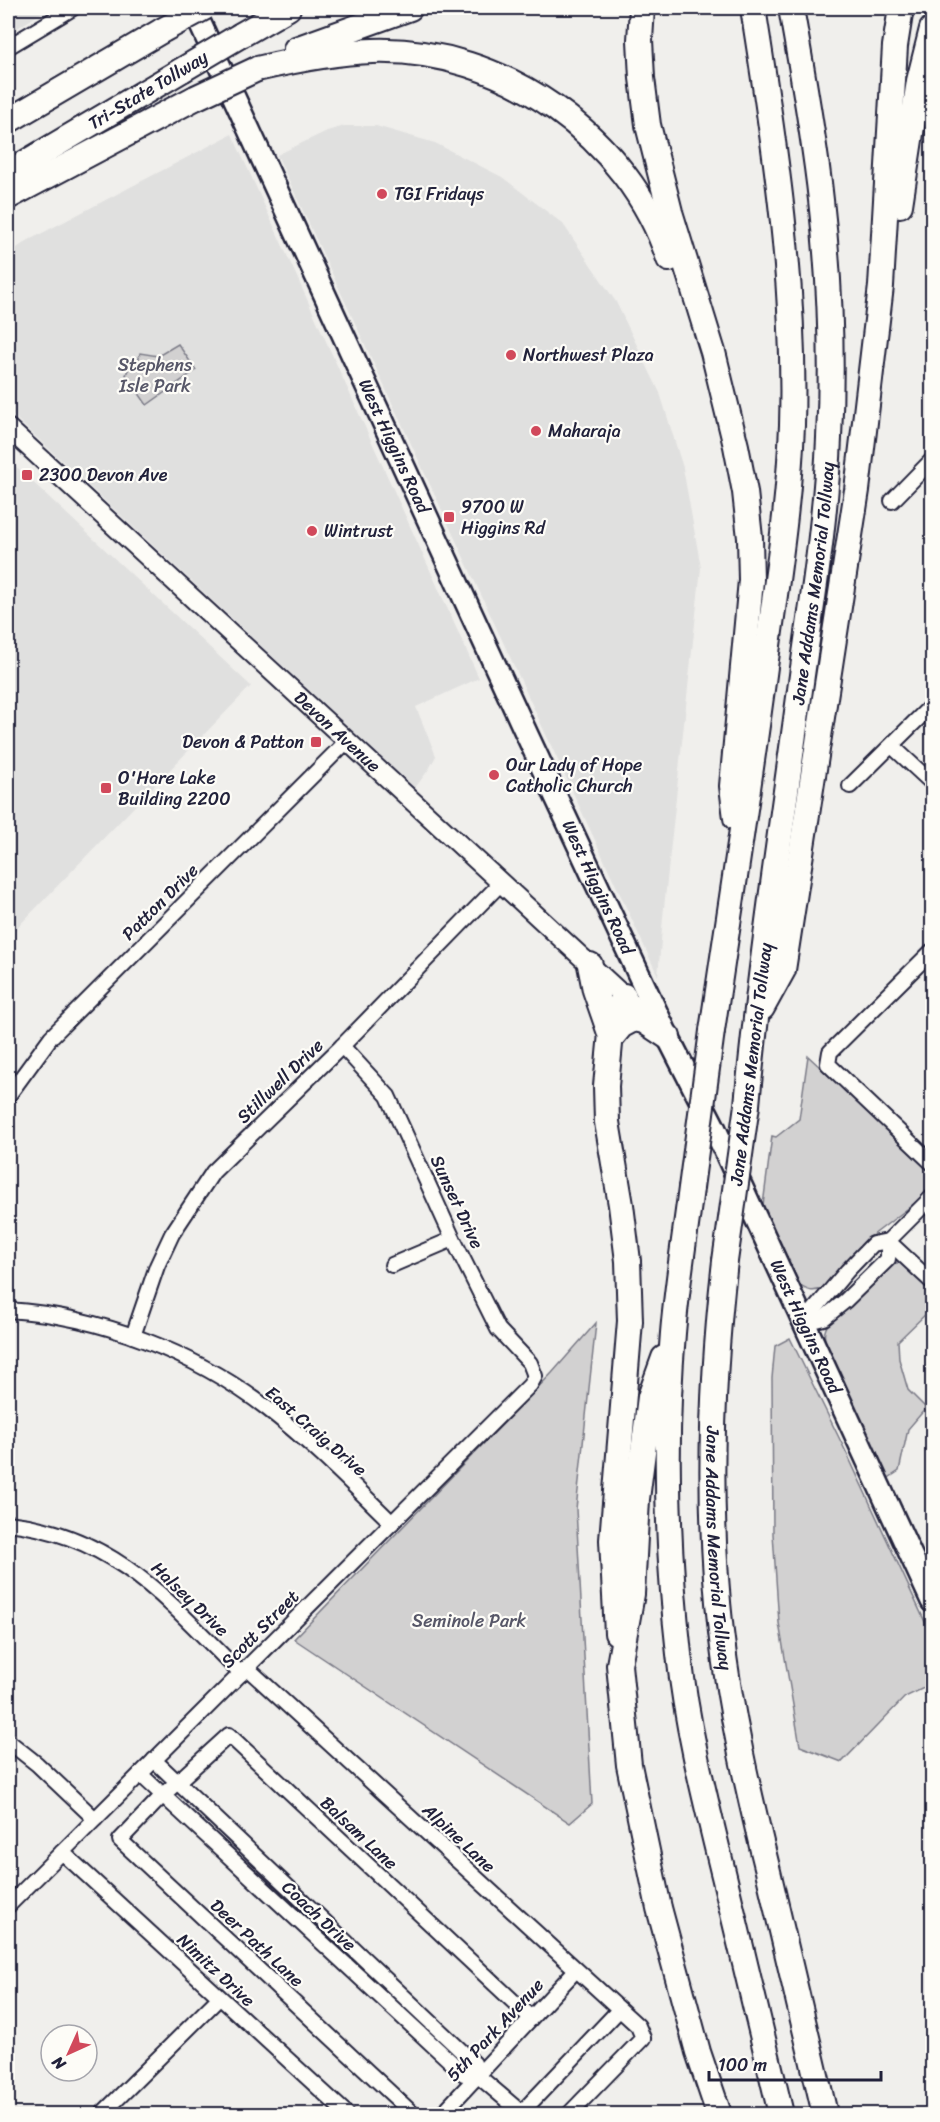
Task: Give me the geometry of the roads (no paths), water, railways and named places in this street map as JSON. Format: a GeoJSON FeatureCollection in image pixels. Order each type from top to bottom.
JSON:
{"type":"FeatureCollection","features":[{"type":"Feature","properties":{"kind":"highway"},"geometry":{"type":"LineString","coordinates":[[8,122],[204,8]]}},
{"type":"Feature","properties":{"kind":"highway","name":"Tri-State Tollway"},"geometry":{"type":"LineString","coordinates":[[8,173],[288,8]]}},
{"type":"Feature","properties":{"kind":"highway"},"geometry":{"type":"LineString","coordinates":[[8,197],[289,51],[410,8]]}},
{"type":"Feature","properties":{"kind":"highway"},"geometry":{"type":"LineString","coordinates":[[642,8],[640,40],[648,125],[670,212],[728,409],[743,480],[750,538],[749,617],[732,786],[739,851]]}},
{"type":"Feature","properties":{"kind":"highway","name":"Jane Addams Memorial Tollway"},"geometry":{"type":"LineString","coordinates":[[753,8],[780,180],[788,260],[792,324],[792,423],[782,541],[712,1030],[673,1333],[668,1473],[671,1560],[679,1655],[690,1725],[703,1790],[781,2115]]}},
{"type":"Feature","properties":{"kind":"highway","name":"Jane Addams Memorial Tollway"},"geometry":{"type":"LineString","coordinates":[[791,8],[812,129],[822,210],[828,279],[831,360],[829,440],[826,488],[811,614],[755,1020],[747,1105],[725,1261],[715,1359],[712,1461],[714,1564],[721,1634],[744,1772],[825,2115]]}},
{"type":"Feature","properties":{"kind":"highway"},"geometry":{"type":"LineString","coordinates":[[755,1020],[783,970],[858,490],[881,286],[895,46],[901,8]]}},
{"type":"Feature","properties":{"kind":"highway"},"geometry":{"type":"LineString","coordinates":[[881,286],[893,248],[919,81],[933,28]]}},
{"type":"Feature","properties":{"kind":"highway"},"geometry":{"type":"LineString","coordinates":[[257,69],[330,54],[375,51],[449,59],[486,71],[518,85],[576,123],[605,151],[629,179],[647,208],[663,240],[706,365],[728,409]]}},
{"type":"Feature","properties":{"kind":"highway"},"geometry":{"type":"LineString","coordinates":[[590,965],[595,990],[612,1038]]}},
{"type":"Feature","properties":{"kind":"highway"},"geometry":{"type":"LineString","coordinates":[[619,1665],[612,1540],[630,1321],[628,1261],[607,1122],[606,1086],[612,1023],[624,996]]}},
{"type":"Feature","properties":{"kind":"highway"},"geometry":{"type":"LineString","coordinates":[[612,1038],[621,1026],[634,1019],[644,1021],[668,1036]]}},
{"type":"Feature","properties":{"kind":"highway","name":"Jane Addams Memorial Tollway"},"geometry":{"type":"LineString","coordinates":[[673,1333],[650,1397],[637,1499],[632,1594],[619,1665],[629,1765],[659,1908],[698,2052],[719,2115]]}},
{"type":"Feature","properties":{"kind":"main road","name":"West Higgins Road"},"geometry":{"type":"LineString","coordinates":[[193,8],[638,974],[714,1127],[933,1601]]}},
{"type":"Feature","properties":{"kind":"main road","name":"Devon Avenue"},"geometry":{"type":"LineString","coordinates":[[8,428],[500,884],[668,1036]]}},
{"type":"Feature","properties":{"kind":"main road"},"geometry":{"type":"LineString","coordinates":[[624,996],[638,974]]}},
{"type":"Feature","properties":{"kind":"street"},"geometry":{"type":"LineString","coordinates":[[8,47],[73,8]]}},
{"type":"Feature","properties":{"kind":"street"},"geometry":{"type":"LineString","coordinates":[[892,501],[933,460]]}},
{"type":"Feature","properties":{"kind":"street"},"geometry":{"type":"LineString","coordinates":[[850,786],[933,705]]}},
{"type":"Feature","properties":{"kind":"street","name":"Patton Drive"},"geometry":{"type":"LineString","coordinates":[[8,1096],[51,1037],[346,741]]}},
{"type":"Feature","properties":{"kind":"street"},"geometry":{"type":"LineString","coordinates":[[892,746],[933,783]]}},
{"type":"Feature","properties":{"kind":"street","name":"Stillwell Drive"},"geometry":{"type":"LineString","coordinates":[[133,1336],[153,1275],[172,1234],[213,1172],[342,1046],[500,884]]}},
{"type":"Feature","properties":{"kind":"street"},"geometry":{"type":"LineString","coordinates":[[933,951],[830,1053],[828,1064],[933,1163]]}},
{"type":"Feature","properties":{"kind":"street","name":"Sunset Drive"},"geometry":{"type":"LineString","coordinates":[[342,1046],[388,1096],[453,1239],[498,1329],[530,1363],[535,1376]]}},
{"type":"Feature","properties":{"kind":"street"},"geometry":{"type":"LineString","coordinates":[[804,1323],[867,1250],[873,1245],[888,1241],[933,1197]]}},
{"type":"Feature","properties":{"kind":"street"},"geometry":{"type":"LineString","coordinates":[[392,1265],[453,1239]]}},
{"type":"Feature","properties":{"kind":"street"},"geometry":{"type":"LineString","coordinates":[[804,1323],[824,1318],[888,1259],[888,1241]]}},
{"type":"Feature","properties":{"kind":"street"},"geometry":{"type":"LineString","coordinates":[[888,1241],[933,1282]]}},
{"type":"Feature","properties":{"kind":"street","name":"East Craig Drive"},"geometry":{"type":"LineString","coordinates":[[8,1310],[37,1312],[133,1336],[179,1355],[267,1408],[312,1446],[392,1522]]}},
{"type":"Feature","properties":{"kind":"street","name":"Scott Street"},"geometry":{"type":"LineString","coordinates":[[8,1906],[530,1385],[535,1376]]}},
{"type":"Feature","properties":{"kind":"street","name":"Halsey Drive"},"geometry":{"type":"LineString","coordinates":[[8,1522],[27,1525],[87,1543],[134,1571],[162,1594],[244,1671]]}},
{"type":"Feature","properties":{"kind":"street","name":"Alpine Lane"},"geometry":{"type":"LineString","coordinates":[[244,1671],[638,2026],[643,2037],[569,2115]]}},
{"type":"Feature","properties":{"kind":"street","name":"Balsam Lane"},"geometry":{"type":"LineString","coordinates":[[163,1795],[229,1736],[530,2017]]}},
{"type":"Feature","properties":{"kind":"street"},"geometry":{"type":"LineString","coordinates":[[8,1741],[38,1764],[95,1819]]}},
{"type":"Feature","properties":{"kind":"street","name":"Coach Drive"},"geometry":{"type":"LineString","coordinates":[[154,1760],[474,2063],[477,2075],[522,2114]]}},
{"type":"Feature","properties":{"kind":"street","name":"Coach Drive"},"geometry":{"type":"LineString","coordinates":[[140,1774],[464,2074],[477,2075]]}},
{"type":"Feature","properties":{"kind":"street","name":"Deer Path Lane"},"geometry":{"type":"LineString","coordinates":[[163,1795],[120,1840],[413,2115]]}},
{"type":"Feature","properties":{"kind":"street","name":"Nimitz Drive"},"geometry":{"type":"LineString","coordinates":[[62,1851],[347,2115]]}},
{"type":"Feature","properties":{"kind":"street","name":"5th Park Avenue"},"geometry":{"type":"LineString","coordinates":[[442,2115],[530,2017],[576,1970]]}},
{"type":"Feature","properties":{"kind":"street"},"geometry":{"type":"LineString","coordinates":[[109,2112],[219,1998]]}},
{"type":"Feature","properties":{"kind":"street"},"geometry":{"type":"LineString","coordinates":[[522,2114],[619,2010]]}},
{"type":"Feature","properties":{"kind":"place","name":"TGI Fridays"},"geometry":{"type":"Point","coordinates":[382,194]}},
{"type":"Feature","properties":{"kind":"place","name":"Northwest Plaza"},"geometry":{"type":"Point","coordinates":[511,355]}},
{"type":"Feature","properties":{"kind":"place","name":"Maharaja"},"geometry":{"type":"Point","coordinates":[536,431]}},
{"type":"Feature","properties":{"kind":"place","name":"2300 Devon Ave"},"geometry":{"type":"Point","coordinates":[27,475]}},
{"type":"Feature","properties":{"kind":"place","name":"9700 W Higgins Rd"},"geometry":{"type":"Point","coordinates":[449,517]}},
{"type":"Feature","properties":{"kind":"place","name":"Wintrust"},"geometry":{"type":"Point","coordinates":[312,531]}},
{"type":"Feature","properties":{"kind":"place","name":"Devon & Patton"},"geometry":{"type":"Point","coordinates":[316,742]}},
{"type":"Feature","properties":{"kind":"place","name":"Our Lady of Hope Catholic Church"},"geometry":{"type":"Point","coordinates":[494,775]}},
{"type":"Feature","properties":{"kind":"place","name":"O'Hare Lake Building 2200"},"geometry":{"type":"Point","coordinates":[106,788]}},
{"type":"Feature","properties":{"kind":"park label","name":"Stephens Isle Park"},"geometry":{"type":"Point","coordinates":[155,376]}},
{"type":"Feature","properties":{"kind":"park label","name":"Seminole Park"},"geometry":{"type":"Point","coordinates":[469,1621]}}]}
